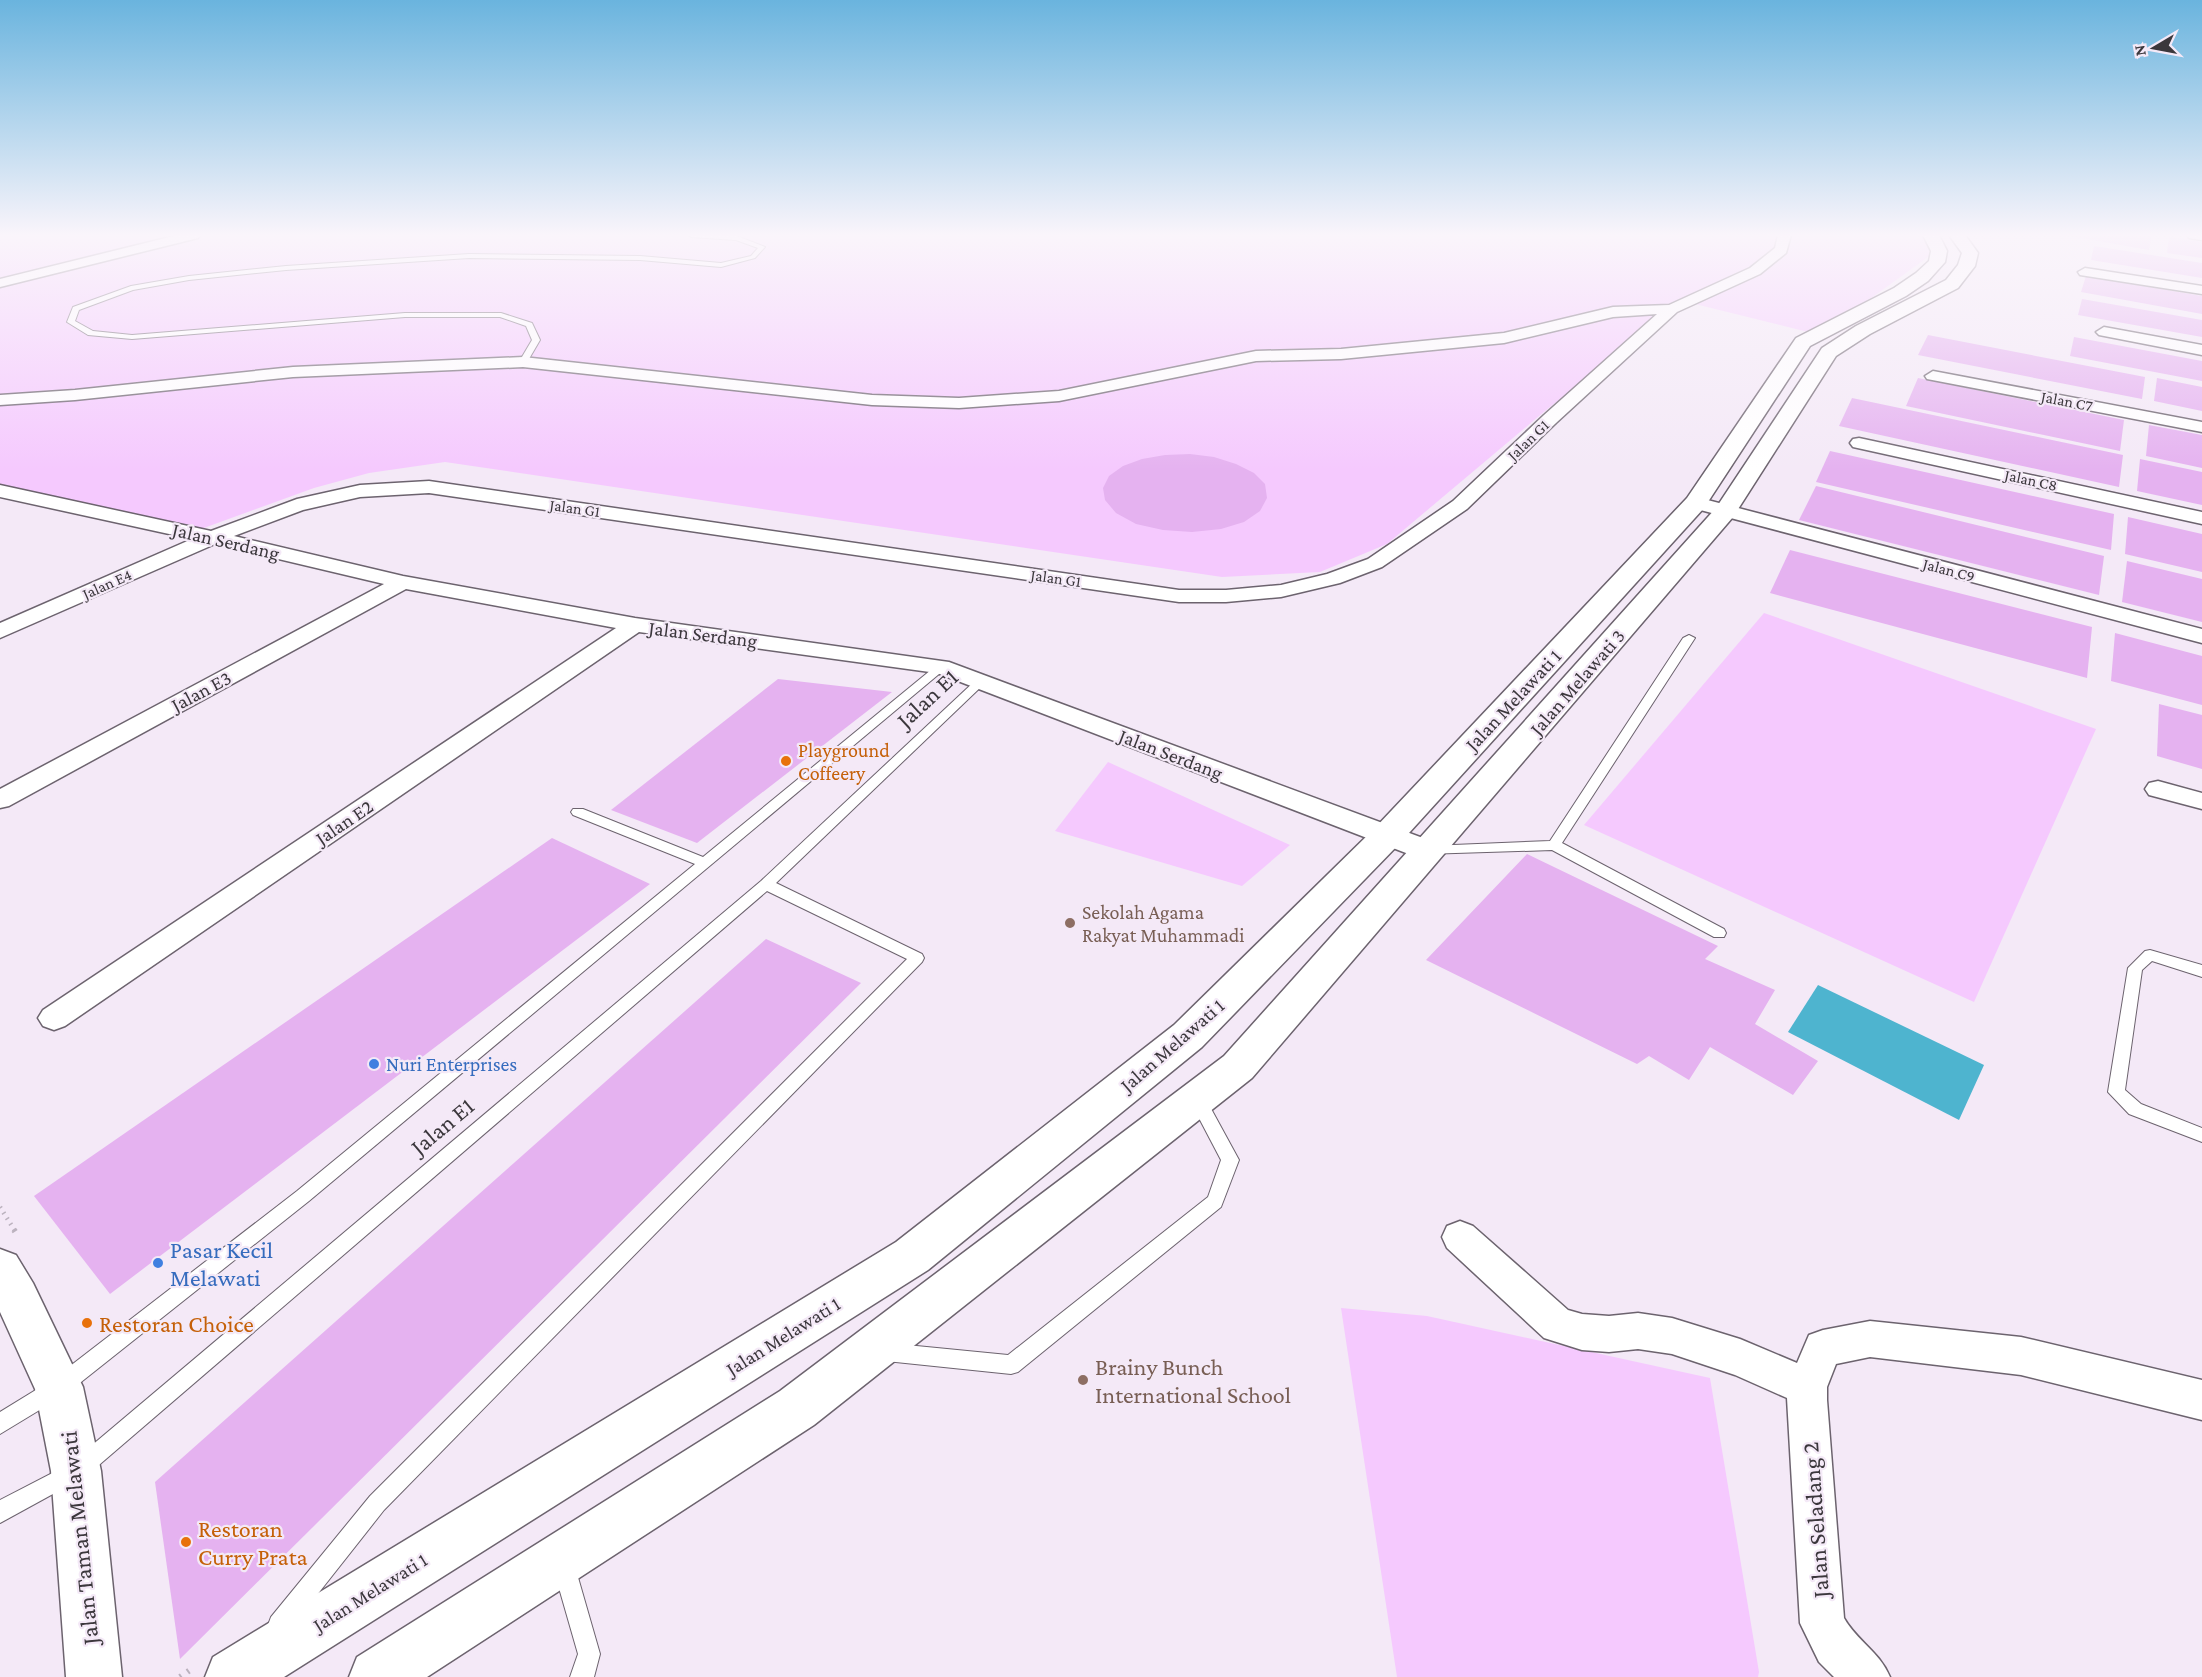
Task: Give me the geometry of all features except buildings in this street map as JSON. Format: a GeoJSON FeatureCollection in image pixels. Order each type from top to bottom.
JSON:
{"type":"FeatureCollection","features":[{"type":"Feature","properties":{"kind":"street"},"geometry":{"type":"LineString","coordinates":[[0,400],[75,395],[293,372],[523,362],[872,400],[959,403],[1020,400],[1059,396],[1256,356],[1375,351],[1504,338],[1608,313]]}},
{"type":"Feature","properties":{"kind":"street","name":"Jalan G1"},"geometry":{"type":"LineString","coordinates":[[213,537],[297,505],[360,491],[429,487],[1179,596],[1226,596],[1281,591],[1333,579],[1375,563],[1460,505],[1550,419],[1667,313]]}},
{"type":"Feature","properties":{"kind":"street","name":"Jalan Melawati 1"},"geometry":{"type":"LineString","coordinates":[[236,1675],[912,1256],[1188,1036],[1387,836],[1696,503],[1803,342],[1859,313]]}},
{"type":"Feature","properties":{"kind":"street"},"geometry":{"type":"LineString","coordinates":[[1725,512],[1829,352],[1863,330],[1897,313]]}},
{"type":"Feature","properties":{"kind":"street"},"geometry":{"type":"LineString","coordinates":[[2104,332],[2202,350]]}},
{"type":"Feature","properties":{"kind":"street","name":"Jalan C7"},"geometry":{"type":"LineString","coordinates":[[1933,376],[2202,427]]}},
{"type":"Feature","properties":{"kind":"street","name":"Jalan C8"},"geometry":{"type":"LineString","coordinates":[[1859,443],[2202,518]]}},
{"type":"Feature","properties":{"kind":"street","name":"Jalan Serdang"},"geometry":{"type":"LineString","coordinates":[[0,492],[213,537],[403,582],[635,625],[941,667],[1429,851]]}},
{"type":"Feature","properties":{"kind":"street"},"geometry":{"type":"LineString","coordinates":[[0,506],[25,496]]}},
{"type":"Feature","properties":{"kind":"street","name":"Jalan C9"},"geometry":{"type":"LineString","coordinates":[[1696,503],[2202,636]]}},
{"type":"Feature","properties":{"kind":"street","name":"Jalan Melawati 3"},"geometry":{"type":"LineString","coordinates":[[1429,851],[1725,512]]}},
{"type":"Feature","properties":{"kind":"street","name":"Jalan E4"},"geometry":{"type":"LineString","coordinates":[[0,631],[213,537]]}},
{"type":"Feature","properties":{"kind":"street","name":"Jalan E3"},"geometry":{"type":"LineString","coordinates":[[0,800],[403,582]]}},
{"type":"Feature","properties":{"kind":"street","name":"Jalan E2"},"geometry":{"type":"LineString","coordinates":[[54,1018],[635,625]]}},
{"type":"Feature","properties":{"kind":"street"},"geometry":{"type":"LineString","coordinates":[[2158,789],[2202,801]]}},
{"type":"Feature","properties":{"kind":"street"},"geometry":{"type":"LineString","coordinates":[[377,1677],[797,1408],[1238,1067],[1429,851]]}},
{"type":"Feature","properties":{"kind":"street"},"geometry":{"type":"LineString","coordinates":[[1460,1237],[1557,1325],[1582,1332],[1609,1334],[1638,1331],[1672,1336],[1740,1358],[1807,1387]]}},
{"type":"Feature","properties":{"kind":"street","name":"Jalan Taman Melawati"},"geometry":{"type":"LineString","coordinates":[[0,1270],[17,1298],[59,1387],[76,1471],[94,1677]]}},
{"type":"Feature","properties":{"kind":"street","name":"Jalan Seladang 2"},"geometry":{"type":"LineString","coordinates":[[1867,1677],[1835,1646],[1822,1623],[1810,1466],[1807,1387],[1823,1348],[1870,1339],[2021,1356],[2202,1400]]}},
{"type":"Feature","properties":{"kind":"lane"},"geometry":{"type":"LineString","coordinates":[[74,313],[71,322],[91,333],[132,337],[405,315],[501,315],[529,325],[536,340],[523,362]]}},
{"type":"Feature","properties":{"kind":"lane"},"geometry":{"type":"LineString","coordinates":[[1554,845],[1689,638]]}},
{"type":"Feature","properties":{"kind":"lane","name":"Jalan E1"},"geometry":{"type":"LineString","coordinates":[[0,1424],[59,1387],[303,1196],[941,667]]}},
{"type":"Feature","properties":{"kind":"lane","name":"Jalan E1"},"geometry":{"type":"LineString","coordinates":[[0,1512],[76,1471],[766,884],[980,682]]}},
{"type":"Feature","properties":{"kind":"lane"},"geometry":{"type":"LineString","coordinates":[[578,812],[706,863]]}},
{"type":"Feature","properties":{"kind":"lane"},"geometry":{"type":"LineString","coordinates":[[1429,851],[1554,845],[1719,933]]}},
{"type":"Feature","properties":{"kind":"lane"},"geometry":{"type":"LineString","coordinates":[[236,1675],[377,1503],[917,958],[766,884]]}},
{"type":"Feature","properties":{"kind":"lane"},"geometry":{"type":"LineString","coordinates":[[2202,971],[2150,955],[2135,968],[2116,1092],[2135,1108],[2202,1135]]}},
{"type":"Feature","properties":{"kind":"lane"},"geometry":{"type":"LineString","coordinates":[[872,1351],[1011,1365],[1215,1202],[1230,1160],[1197,1099]]}},
{"type":"Feature","properties":{"kind":"lane"},"geometry":{"type":"LineString","coordinates":[[562,1559],[589,1654],[582,1677]]}},
{"type":"Feature","properties":{"kind":"shaded area"},"geometry":{"type":"Polygon","coordinates":[[[0,313],[1676,313],[1654,324],[1545,411],[1387,544],[1320,572],[1222,577],[445,462],[369,473],[314,488],[201,529],[0,492],[0,313]]]}},
{"type":"Feature","properties":{"kind":"shaded area"},"geometry":{"type":"Polygon","coordinates":[[[1732,313],[1850,313],[1820,335],[1732,313]]]}},
{"type":"Feature","properties":{"kind":"shaded area"},"geometry":{"type":"Polygon","coordinates":[[[1764,613],[2096,729],[1974,1002],[1584,825],[1764,613]]]}},
{"type":"Feature","properties":{"kind":"shaded area"},"geometry":{"type":"Polygon","coordinates":[[[1108,762],[1290,845],[1242,886],[1055,831],[1108,762]]]}},
{"type":"Feature","properties":{"kind":"shaded area"},"geometry":{"type":"Polygon","coordinates":[[[1341,1308],[1427,1316],[1710,1378],[1758,1677],[1397,1677],[1341,1308]]]}},
{"type":"Feature","properties":{"kind":"water"},"geometry":{"type":"Polygon","coordinates":[[[1818,985],[1984,1065],[1959,1120],[1788,1032],[1818,985]]]}},
{"type":"Feature","properties":{"kind":"place","name":"Playground Coffeery"},"geometry":{"type":"Point","coordinates":[786,761]}},
{"type":"Feature","properties":{"kind":"place","name":"Sekolah Agama Rakyat Muhammadi"},"geometry":{"type":"Point","coordinates":[1070,923]}},
{"type":"Feature","properties":{"kind":"place","name":"Nuri Enterprises"},"geometry":{"type":"Point","coordinates":[374,1064]}},
{"type":"Feature","properties":{"kind":"place","name":"Pasar Kecil Melawati"},"geometry":{"type":"Point","coordinates":[158,1263]}},
{"type":"Feature","properties":{"kind":"place","name":"Restoran Choice"},"geometry":{"type":"Point","coordinates":[87,1323]}},
{"type":"Feature","properties":{"kind":"place","name":"Brainy Bunch International School"},"geometry":{"type":"Point","coordinates":[1083,1380]}},
{"type":"Feature","properties":{"kind":"place","name":"Restoran Curry Prata"},"geometry":{"type":"Point","coordinates":[186,1542]}}]}
